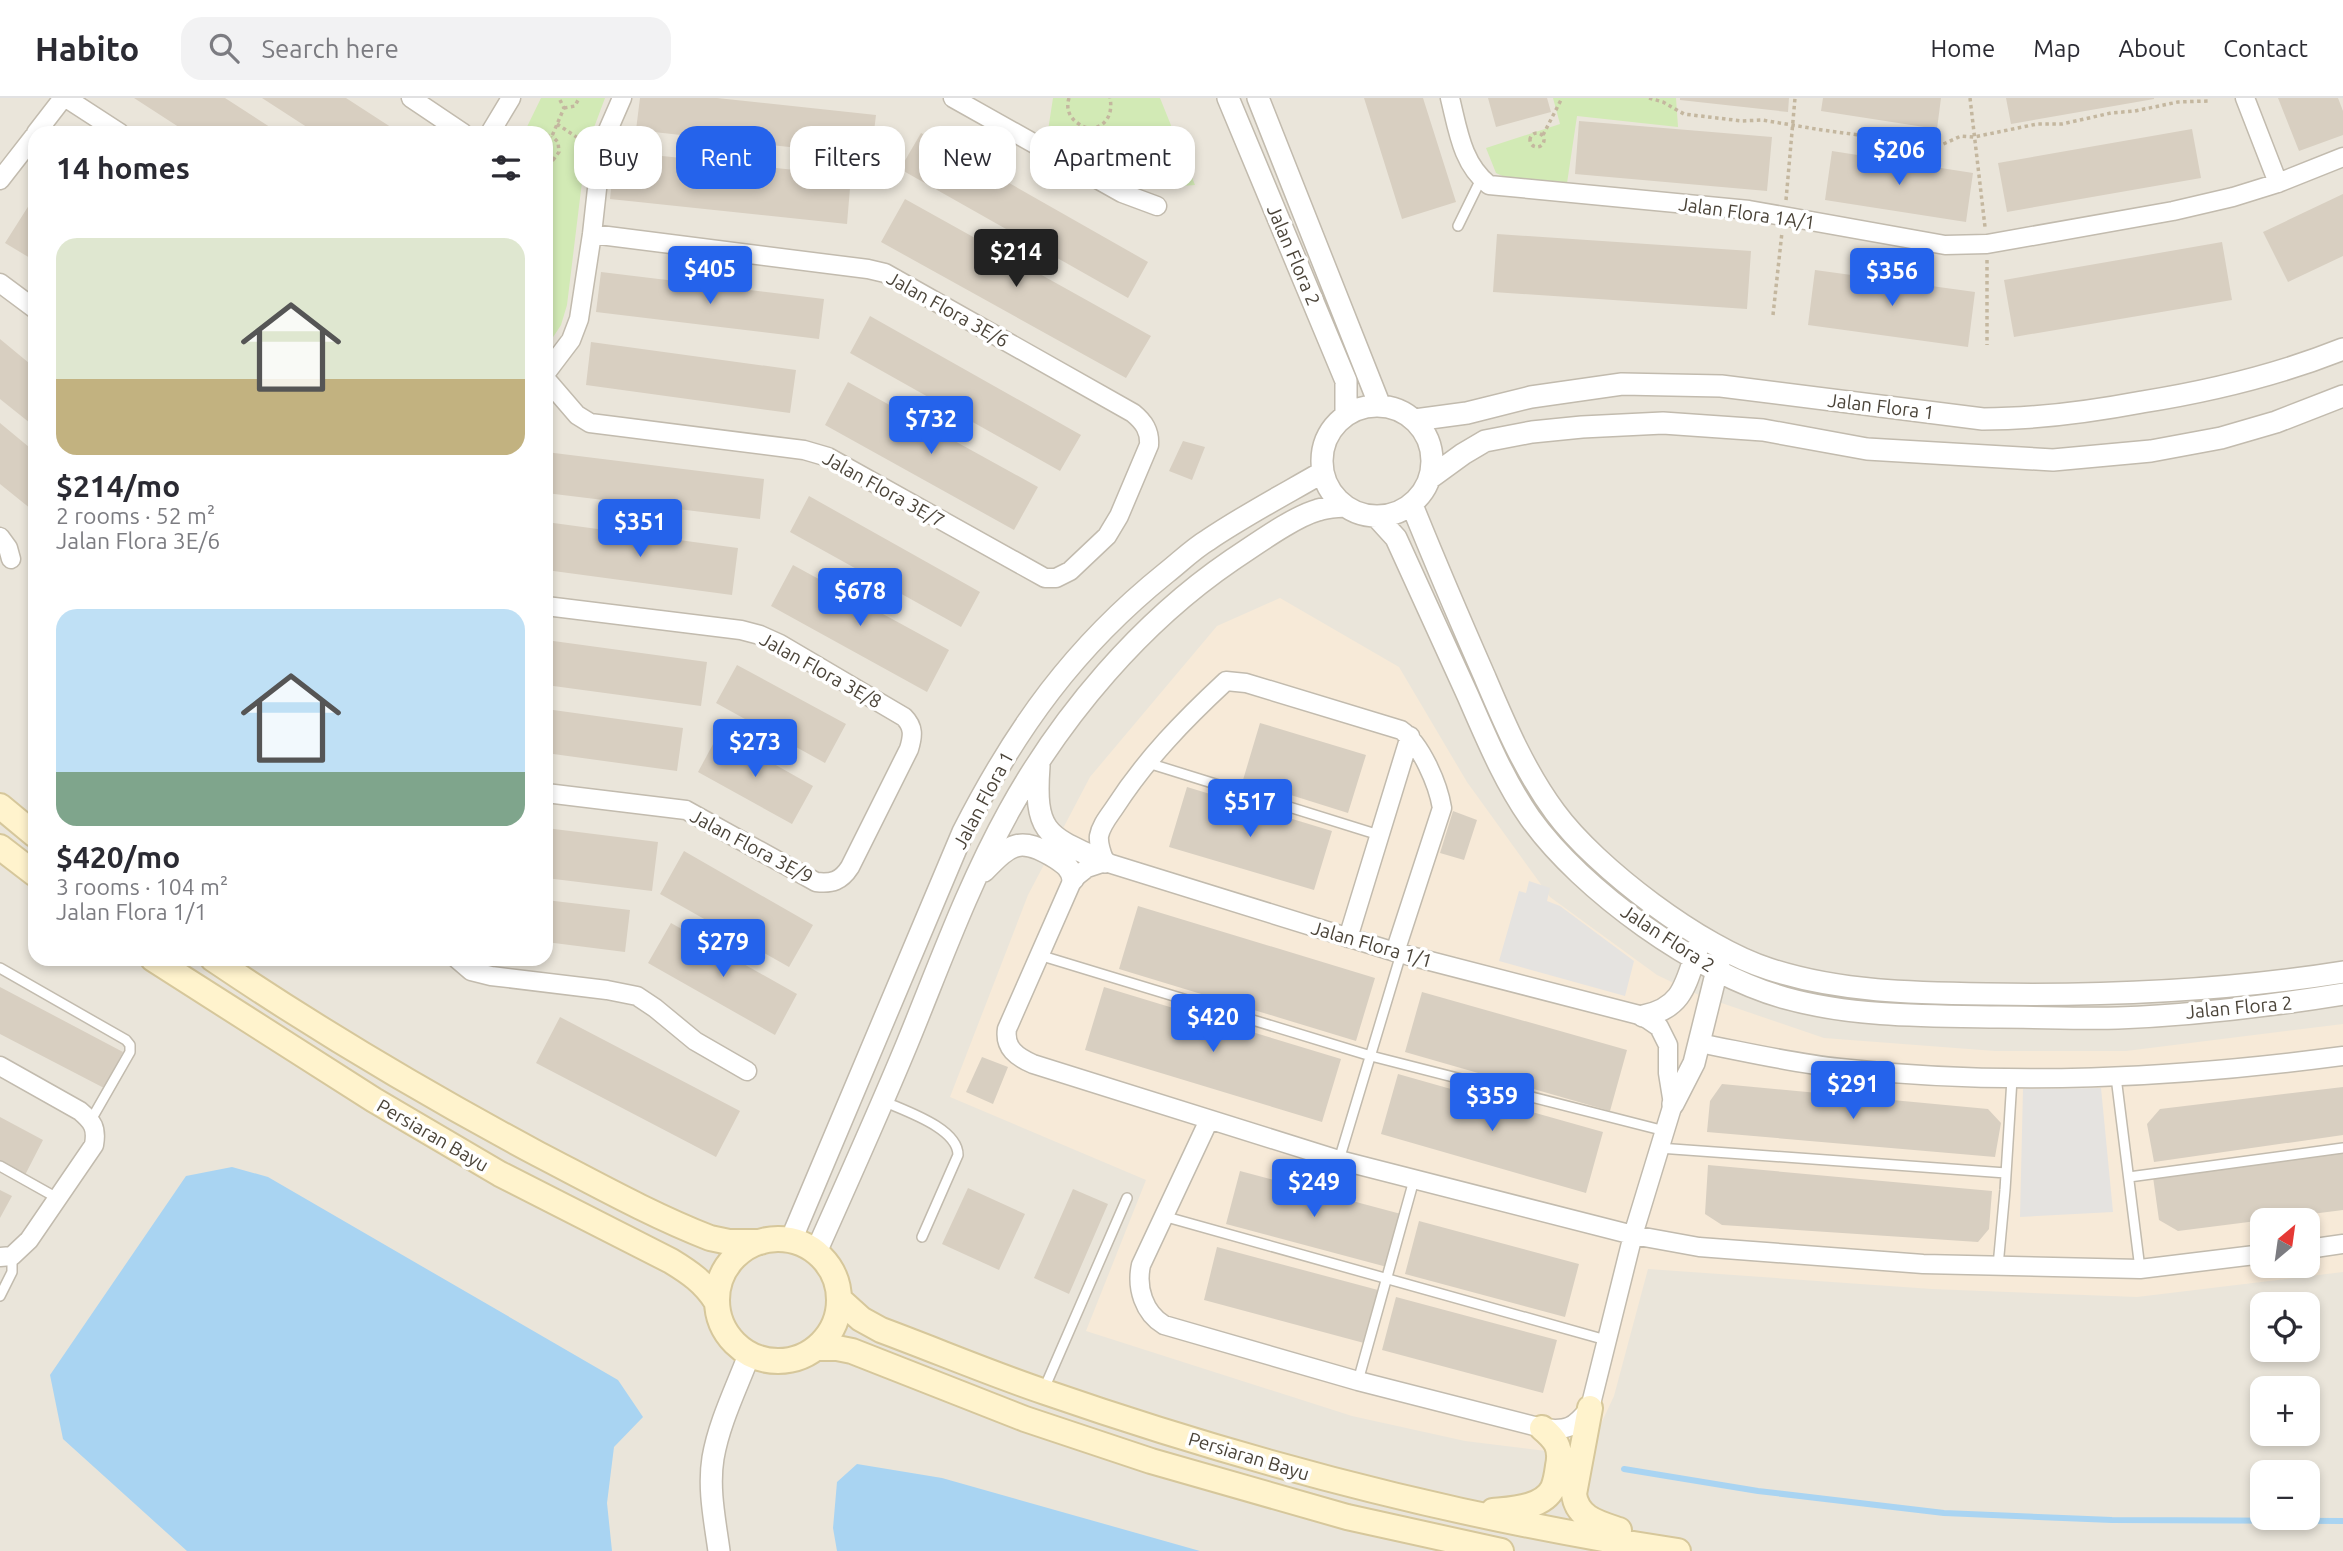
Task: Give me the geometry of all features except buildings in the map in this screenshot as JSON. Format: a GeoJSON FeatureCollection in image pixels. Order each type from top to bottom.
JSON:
{"type":"FeatureCollection","features":[{"type":"Feature","properties":{"kind":"main road"},"geometry":{"type":"LineString","coordinates":[[0,806],[28,829]]}},
{"type":"Feature","properties":{"kind":"main road"},"geometry":{"type":"LineString","coordinates":[[0,846],[28,868]]}},
{"type":"Feature","properties":{"kind":"main road","name":"Persiaran Bayu"},"geometry":{"type":"LineString","coordinates":[[164,966],[374,1100],[500,1174],[671,1261],[694,1275],[707,1287],[716,1301]]}},
{"type":"Feature","properties":{"kind":"main road","name":"Persiaran Bayu"},"geometry":{"type":"LineString","coordinates":[[224,966],[288,1010],[447,1105],[597,1185],[710,1238],[729,1242],[760,1242]]}},
{"type":"Feature","properties":{"kind":"main road","name":"Persiaran Bayu"},"geometry":{"type":"LineString","coordinates":[[1501,1551],[1347,1517],[1152,1461],[1025,1419],[852,1351],[818,1348],[785,1362],[766,1361],[749,1355],[725,1332],[716,1301],[718,1285],[724,1270],[745,1248],[775,1239],[790,1240],[816,1252],[829,1265],[837,1282],[840,1300],[861,1319],[881,1330],[1043,1392],[1325,1479],[1475,1514],[1673,1550]]}},
{"type":"Feature","properties":{"kind":"main road"},"geometry":{"type":"LineString","coordinates":[[818,1348],[830,1334],[838,1318],[840,1300]]}},
{"type":"Feature","properties":{"kind":"main road"},"geometry":{"type":"LineString","coordinates":[[1590,1408],[1574,1494],[1575,1504],[1580,1512],[1593,1521],[1673,1550]]}},
{"type":"Feature","properties":{"kind":"main road"},"geometry":{"type":"LineString","coordinates":[[1475,1514],[1520,1508],[1538,1502],[1548,1495],[1554,1487],[1560,1456],[1554,1438],[1542,1428]]}},
{"type":"Feature","properties":{"kind":"street"},"geometry":{"type":"LineString","coordinates":[[42,126],[64,98],[109,126]]}},
{"type":"Feature","properties":{"kind":"street"},"geometry":{"type":"LineString","coordinates":[[411,98],[453,126]]}},
{"type":"Feature","properties":{"kind":"street"},"geometry":{"type":"LineString","coordinates":[[494,126],[511,98]]}},
{"type":"Feature","properties":{"kind":"street"},"geometry":{"type":"LineString","coordinates":[[609,126],[622,98]]}},
{"type":"Feature","properties":{"kind":"street"},"geometry":{"type":"LineString","coordinates":[[953,98],[1122,193],[1157,206]]}},
{"type":"Feature","properties":{"kind":"street","name":"Jalan Flora 2"},"geometry":{"type":"LineString","coordinates":[[1228,98],[1346,381],[1346,415]]}},
{"type":"Feature","properties":{"kind":"street","name":"Jalan Flora 2"},"geometry":{"type":"LineString","coordinates":[[1258,98],[1380,406]]}},
{"type":"Feature","properties":{"kind":"street"},"geometry":{"type":"LineString","coordinates":[[1450,98],[1465,154],[1481,179]]}},
{"type":"Feature","properties":{"kind":"street"},"geometry":{"type":"LineString","coordinates":[[2245,98],[2278,183]]}},
{"type":"Feature","properties":{"kind":"street"},"geometry":{"type":"LineString","coordinates":[[0,180],[28,144]]}},
{"type":"Feature","properties":{"kind":"street","name":"Jalan Flora 1A/1"},"geometry":{"type":"LineString","coordinates":[[1481,179],[1495,187],[1749,210],[1945,245],[1987,244],[2173,211],[2233,197],[2278,183],[2343,157]]}},
{"type":"Feature","properties":{"kind":"street"},"geometry":{"type":"LineString","coordinates":[[553,364],[571,340],[579,319],[597,189]]}},
{"type":"Feature","properties":{"kind":"street","name":"Jalan Flora 3E/6"},"geometry":{"type":"LineString","coordinates":[[592,234],[869,269],[897,279],[1140,419],[1148,432],[1149,445],[1119,516]]}},
{"type":"Feature","properties":{"kind":"street"},"geometry":{"type":"LineString","coordinates":[[0,283],[28,304]]}},
{"type":"Feature","properties":{"kind":"street","name":"Jalan Flora 1"},"geometry":{"type":"LineString","coordinates":[[1415,420],[1467,413],[1531,397],[1622,384],[1721,386],[1983,419],[2025,419],[2100,410],[2199,393],[2307,363],[2343,349]]}},
{"type":"Feature","properties":{"kind":"street","name":"Jalan Flora 3E/7"},"geometry":{"type":"LineString","coordinates":[[553,387],[577,415],[590,424],[804,450],[828,457],[1045,578],[1056,578],[1070,571],[1107,536],[1119,516]]}},
{"type":"Feature","properties":{"kind":"street"},"geometry":{"type":"LineString","coordinates":[[1430,478],[1485,441],[1582,427],[1663,423],[1763,430],[1867,449],[1958,456],[2065,459],[2151,451],[2221,438],[2276,422],[2343,396]]}},
{"type":"Feature","properties":{"kind":"street"},"geometry":{"type":"LineString","coordinates":[[1345,506],[1327,485],[1323,472],[1322,456],[1326,440],[1334,426],[1346,415],[1363,408],[1380,406],[1399,410],[1415,420],[1425,432],[1433,463],[1430,478],[1423,493],[1412,505],[1395,514],[1376,516]]}},
{"type":"Feature","properties":{"kind":"street","name":"Jalan Flora 1"},"geometry":{"type":"LineString","coordinates":[[790,1240],[963,832],[1000,764],[1043,697],[1089,643],[1142,592],[1206,541],[1323,472]]}},
{"type":"Feature","properties":{"kind":"street","name":"Jalan Flora 2"},"geometry":{"type":"LineString","coordinates":[[1412,505],[1507,729],[1555,813],[1611,870],[1702,937],[1723,949],[1766,968],[1800,978],[1853,988],[1927,993],[2077,996],[2185,990],[2343,972]]}},
{"type":"Feature","properties":{"kind":"street","name":"Jalan Flora 1"},"geometry":{"type":"LineString","coordinates":[[816,1252],[883,1101],[975,880],[1009,812],[1039,761],[1120,658],[1160,618],[1214,572],[1268,535],[1317,510],[1345,506],[1359,513],[1376,516]]}},
{"type":"Feature","properties":{"kind":"street","name":"Jalan Flora 2"},"geometry":{"type":"LineString","coordinates":[[1376,516],[1396,538],[1498,763],[1531,818],[1574,868],[1617,905],[1694,960],[1783,998],[1879,1013],[1951,1017],[2117,1018],[2280,1004],[2343,994]]}},
{"type":"Feature","properties":{"kind":"street"},"geometry":{"type":"LineString","coordinates":[[0,537],[8,548],[11,559]]}},
{"type":"Feature","properties":{"kind":"street","name":"Jalan Flora 3E/8"},"geometry":{"type":"LineString","coordinates":[[553,607],[752,632],[780,644],[904,717],[912,728],[911,742],[876,812]]}},
{"type":"Feature","properties":{"kind":"street"},"geometry":{"type":"LineString","coordinates":[[1105,862],[1099,845],[1101,828],[1146,763],[1185,719],[1226,681],[1246,683],[1401,730],[1410,736],[1439,792],[1441,808],[1398,953]]}},
{"type":"Feature","properties":{"kind":"street"},"geometry":{"type":"LineString","coordinates":[[1348,938],[1410,736]]}},
{"type":"Feature","properties":{"kind":"street"},"geometry":{"type":"LineString","coordinates":[[1039,761],[1037,794],[1043,824],[1066,844],[1105,862]]}},
{"type":"Feature","properties":{"kind":"street","name":"Jalan Flora 3E/9"},"geometry":{"type":"LineString","coordinates":[[553,794],[686,810],[816,882],[824,883],[838,881],[845,875],[876,812]]}},
{"type":"Feature","properties":{"kind":"street"},"geometry":{"type":"LineString","coordinates":[[975,880],[1009,849],[1024,844],[1066,864],[1072,871],[1073,878]]}},
{"type":"Feature","properties":{"kind":"street"},"geometry":{"type":"LineString","coordinates":[[1105,862],[1087,868],[1073,878],[1007,1029],[1006,1037],[1011,1051],[1032,1064],[1339,1160],[1633,1234],[1699,1247],[1923,1264],[2140,1269],[2250,1256]]}},
{"type":"Feature","properties":{"kind":"street","name":"Jalan Flora 1/1"},"geometry":{"type":"LineString","coordinates":[[1105,862],[1398,953],[1643,1016]]}},
{"type":"Feature","properties":{"kind":"street"},"geometry":{"type":"LineString","coordinates":[[1643,1016],[1659,1013],[1671,1006],[1685,985],[1702,937]]}},
{"type":"Feature","properties":{"kind":"street"},"geometry":{"type":"LineString","coordinates":[[1209,1120],[1139,1275],[1144,1300],[1154,1319],[1164,1325],[1358,1381],[1542,1428],[1560,1430],[1572,1427],[1590,1408],[1633,1234],[1673,1104],[1690,1070],[1699,1043],[1723,949]]}},
{"type":"Feature","properties":{"kind":"street"},"geometry":{"type":"LineString","coordinates":[[465,966],[471,971],[491,976],[637,996],[695,1041],[747,1071]]}},
{"type":"Feature","properties":{"kind":"street"},"geometry":{"type":"LineString","coordinates":[[1643,1016],[1659,1027],[1668,1045],[1668,1073],[1673,1104]]}},
{"type":"Feature","properties":{"kind":"street"},"geometry":{"type":"LineString","coordinates":[[1699,1043],[1840,1068],[2012,1079],[2168,1075],[2253,1068],[2343,1056]]}},
{"type":"Feature","properties":{"kind":"street"},"geometry":{"type":"LineString","coordinates":[[0,1066],[80,1111],[93,1127],[94,1145],[30,1240],[6,1256]]}},
{"type":"Feature","properties":{"kind":"street"},"geometry":{"type":"LineString","coordinates":[[2320,1247],[2343,1244]]}},
{"type":"Feature","properties":{"kind":"street"},"geometry":{"type":"LineString","coordinates":[[719,1551],[712,1496],[713,1460],[721,1428],[749,1355]]}},
{"type":"Feature","properties":{"kind":"lane"},"geometry":{"type":"LineString","coordinates":[[1458,226],[1481,179]]}},
{"type":"Feature","properties":{"kind":"lane"},"geometry":{"type":"LineString","coordinates":[[1146,763],[1379,835]]}},
{"type":"Feature","properties":{"kind":"lane"},"geometry":{"type":"LineString","coordinates":[[1339,1160],[1371,1056],[1398,953]]}},
{"type":"Feature","properties":{"kind":"lane"},"geometry":{"type":"LineString","coordinates":[[1039,956],[1371,1056],[1665,1131]]}},
{"type":"Feature","properties":{"kind":"lane"},"geometry":{"type":"LineString","coordinates":[[0,968],[131,1045],[93,1127]]}},
{"type":"Feature","properties":{"kind":"lane"},"geometry":{"type":"LineString","coordinates":[[2116,1077],[2140,1269]]}},
{"type":"Feature","properties":{"kind":"lane"},"geometry":{"type":"LineString","coordinates":[[1998,1266],[2012,1079]]}},
{"type":"Feature","properties":{"kind":"lane"},"geometry":{"type":"LineString","coordinates":[[883,1101],[940,1128],[958,1147],[958,1155],[922,1237]]}},
{"type":"Feature","properties":{"kind":"lane"},"geometry":{"type":"LineString","coordinates":[[1659,1148],[2006,1173]]}},
{"type":"Feature","properties":{"kind":"lane"},"geometry":{"type":"LineString","coordinates":[[2129,1177],[2343,1148]]}},
{"type":"Feature","properties":{"kind":"lane"},"geometry":{"type":"LineString","coordinates":[[0,1166],[59,1199]]}},
{"type":"Feature","properties":{"kind":"lane"},"geometry":{"type":"LineString","coordinates":[[1358,1381],[1414,1180]]}},
{"type":"Feature","properties":{"kind":"lane"},"geometry":{"type":"LineString","coordinates":[[1043,1392],[1127,1198]]}},
{"type":"Feature","properties":{"kind":"lane"},"geometry":{"type":"LineString","coordinates":[[1164,1216],[1606,1340]]}},
{"type":"Feature","properties":{"kind":"lane"},"geometry":{"type":"LineString","coordinates":[[0,1296],[12,1272],[6,1256]]}},
{"type":"Feature","properties":{"kind":"path"},"geometry":{"type":"LineString","coordinates":[[559,98],[564,108]]}},
{"type":"Feature","properties":{"kind":"path"},"geometry":{"type":"LineString","coordinates":[[564,108],[575,106],[579,98]]}},
{"type":"Feature","properties":{"kind":"path"},"geometry":{"type":"LineString","coordinates":[[1069,98],[1067,104],[1074,121],[1091,129],[1104,124],[1109,117],[1112,110],[1110,98]]}},
{"type":"Feature","properties":{"kind":"path"},"geometry":{"type":"LineString","coordinates":[[1543,135],[1533,134],[1529,139],[1530,143],[1541,146],[1545,140],[1543,135],[1562,98]]}},
{"type":"Feature","properties":{"kind":"path"},"geometry":{"type":"LineString","coordinates":[[1649,98],[1663,102],[1684,114],[1742,121],[1762,120],[1939,146],[1961,136],[1974,137],[2037,124],[2062,124],[2178,102],[2208,101]]}},
{"type":"Feature","properties":{"kind":"path"},"geometry":{"type":"LineString","coordinates":[[1970,98],[1987,244],[1987,345]]}},
{"type":"Feature","properties":{"kind":"path"},"geometry":{"type":"LineString","coordinates":[[553,134],[564,108]]}},
{"type":"Feature","properties":{"kind":"path"},"geometry":{"type":"LineString","coordinates":[[557,124],[574,135]]}},
{"type":"Feature","properties":{"kind":"path"},"geometry":{"type":"LineString","coordinates":[[553,137],[558,142],[559,152],[553,158]]}},
{"type":"Feature","properties":{"kind":"shaded area"},"geometry":{"type":"Polygon","coordinates":[[[0,98],[2343,98],[2343,1551],[0,1551],[0,98]]]}},
{"type":"Feature","properties":{"kind":"shaded area"},"geometry":{"type":"Polygon","coordinates":[[[1280,598],[1399,667],[1467,782],[1550,897],[1657,975],[1701,996],[1824,1038],[1995,1051],[2126,1051],[2343,1024],[2343,1272],[2320,1275],[2320,1208],[2250,1208],[2250,1278],[2294,1278],[2137,1297],[1932,1289],[1648,1269],[1614,1396],[1586,1456],[1465,1441],[1352,1416],[1086,1331],[1146,1180],[950,1097],[1028,895],[1090,777],[1217,626],[1280,598]]]}},
{"type":"Feature","properties":{"kind":"shaded area"},"geometry":{"type":"Polygon","coordinates":[[[1529,881],[1550,888],[1547,901],[1560,906],[1634,961],[1625,996],[1499,961],[1519,891],[1526,893],[1529,881]]]}},
{"type":"Feature","properties":{"kind":"shaded area"},"geometry":{"type":"Polygon","coordinates":[[[2101,1088],[2113,1212],[2020,1217],[2023,1089],[2101,1088]]]}},
{"type":"Feature","properties":{"kind":"green space"},"geometry":{"type":"Polygon","coordinates":[[[541,98],[605,98],[595,126],[574,126],[574,189],[581,189],[567,305],[561,325],[553,337],[553,126],[527,126],[541,98]]]}},
{"type":"Feature","properties":{"kind":"green space"},"geometry":{"type":"Polygon","coordinates":[[[1053,98],[1160,98],[1171,126],[1049,126],[1053,98]]]}},
{"type":"Feature","properties":{"kind":"green space"},"geometry":{"type":"Polygon","coordinates":[[[1553,98],[1676,98],[1678,127],[1577,116],[1566,190],[1524,186],[1496,173],[1486,148],[1560,124],[1553,98]]]}},
{"type":"Feature","properties":{"kind":"water"},"geometry":{"type":"Polygon","coordinates":[[[232,1167],[268,1177],[618,1380],[643,1417],[614,1447],[607,1503],[612,1551],[187,1551],[63,1439],[50,1375],[186,1176],[232,1167]]]}},
{"type":"Feature","properties":{"kind":"water"},"geometry":{"type":"Polygon","coordinates":[[[857,1464],[942,1478],[1200,1551],[837,1551],[833,1528],[837,1482],[857,1464]]]}},
{"type":"Feature","properties":{"kind":"waterway"},"geometry":{"type":"LineString","coordinates":[[1624,1469],[1758,1491],[1944,1513],[2112,1520],[2343,1521]]}}]}
